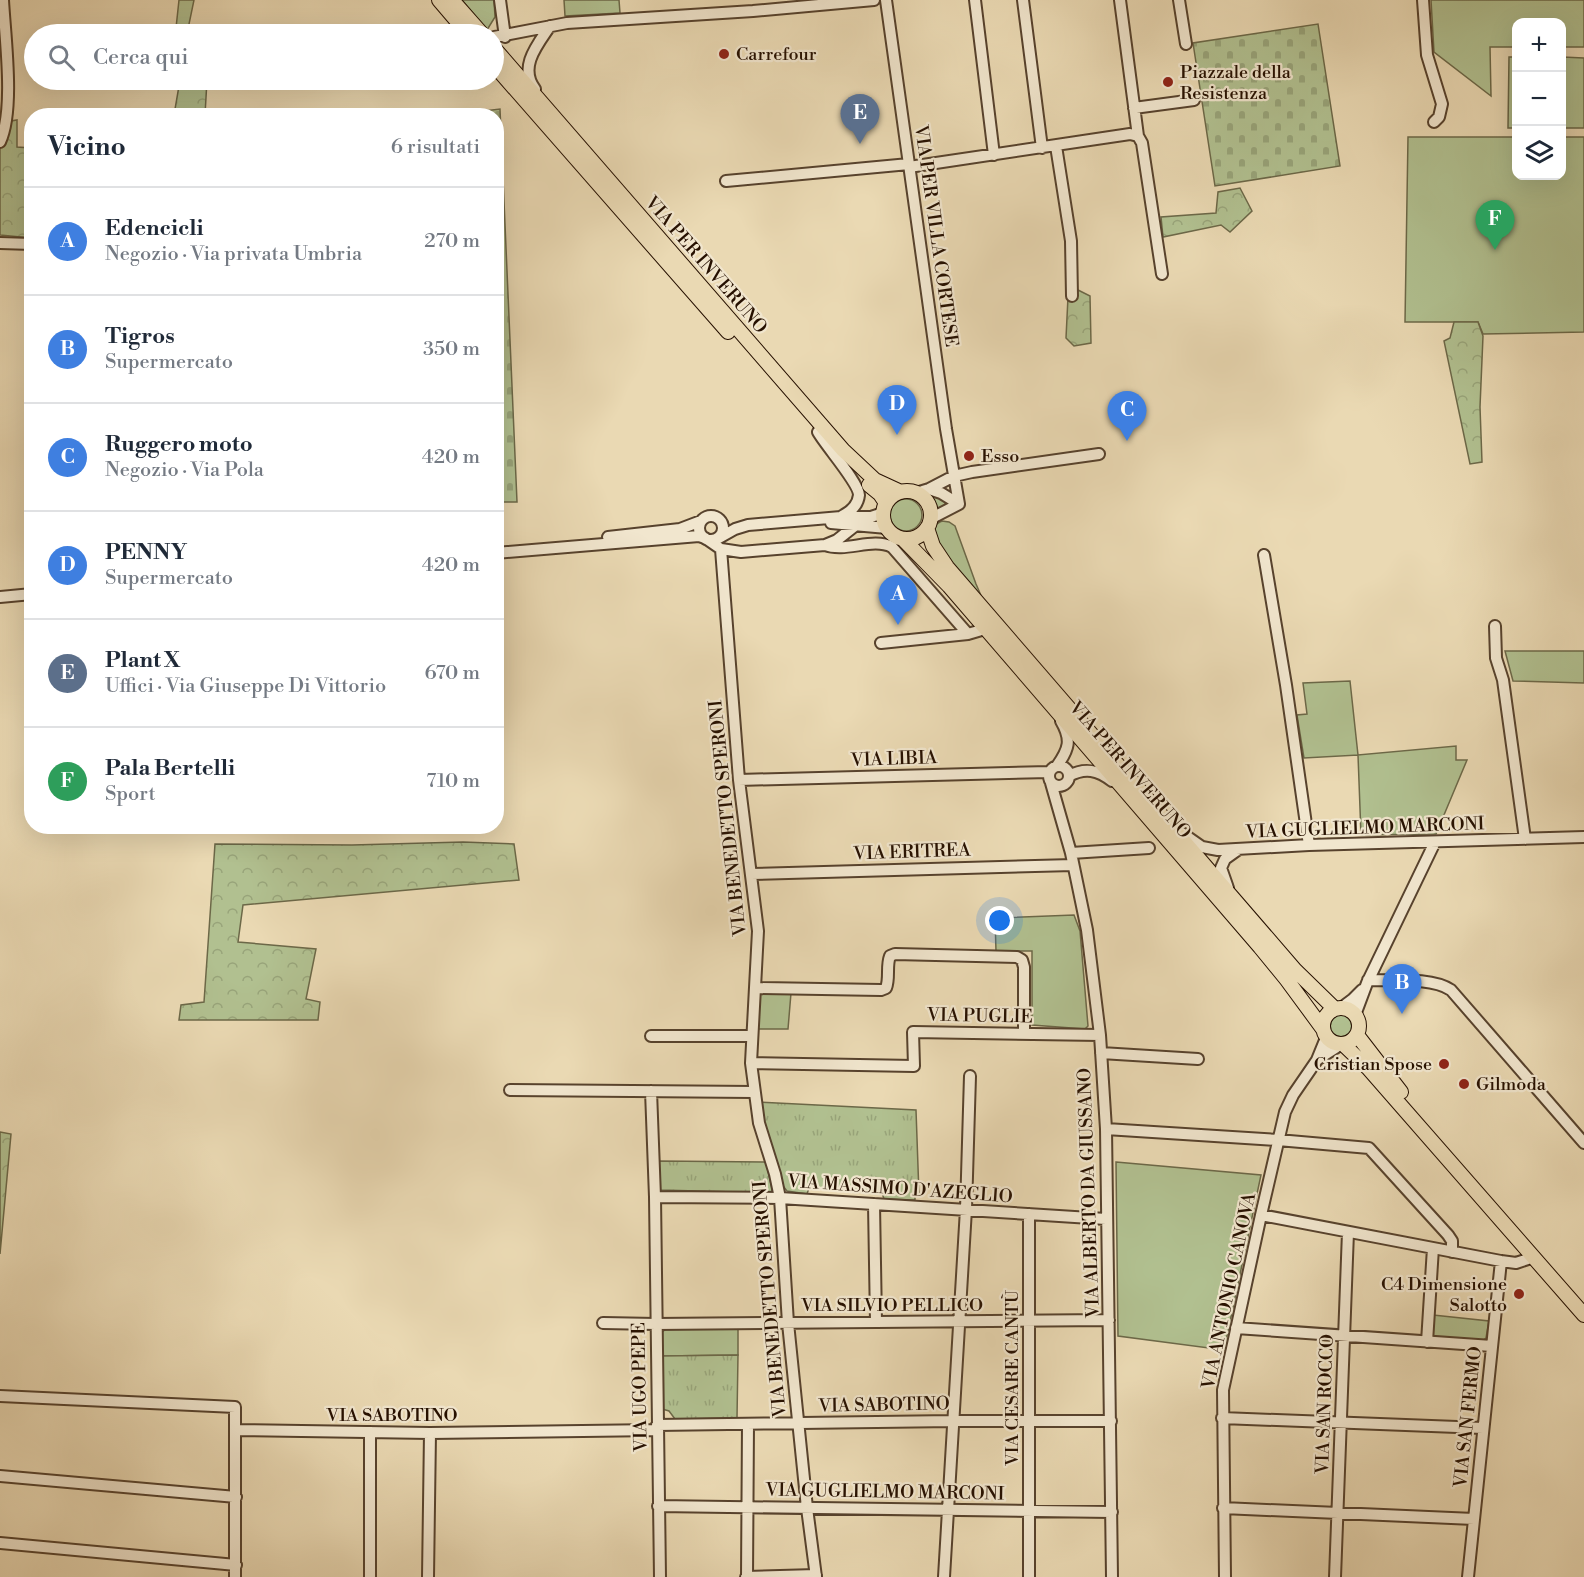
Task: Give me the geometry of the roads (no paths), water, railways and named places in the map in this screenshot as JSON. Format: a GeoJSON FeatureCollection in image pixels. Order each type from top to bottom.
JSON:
{"type":"FeatureCollection","features":[{"type":"Feature","properties":{"kind":"main road"},"geometry":{"type":"LineString","coordinates":[[439,0],[459,24]]}},
{"type":"Feature","properties":{"kind":"main road"},"geometry":{"type":"LineString","coordinates":[[452,0],[473,24]]}},
{"type":"Feature","properties":{"kind":"main road","name":"VIA PER INVERUNO"},"geometry":{"type":"LineString","coordinates":[[504,60],[843,450],[874,480],[901,492]]}},
{"type":"Feature","properties":{"kind":"main road","name":"VIA PER INVERUNO"},"geometry":{"type":"LineString","coordinates":[[504,76],[841,458],[880,494],[885,508]]}},
{"type":"Feature","properties":{"kind":"main road"},"geometry":{"type":"LineString","coordinates":[[923,491],[928,504],[928,524],[917,537],[903,539],[897,537],[887,528],[885,508],[890,498],[901,492],[923,491]]}},
{"type":"Feature","properties":{"kind":"main road","name":"VIA PER INVERUNO"},"geometry":{"type":"LineString","coordinates":[[928,524],[933,546],[947,567],[1301,976],[1338,1009]]}},
{"type":"Feature","properties":{"kind":"main road","name":"VIA PER INVERUNO"},"geometry":{"type":"LineString","coordinates":[[903,539],[942,578],[1274,964],[1324,1034]]}},
{"type":"Feature","properties":{"kind":"main road"},"geometry":{"type":"LineString","coordinates":[[1342,1045],[1354,1040],[1359,1025],[1351,1011],[1338,1009],[1327,1015],[1324,1034],[1330,1042],[1342,1045],[1368,1068],[1584,1315]]}},
{"type":"Feature","properties":{"kind":"main road"},"geometry":{"type":"LineString","coordinates":[[1357,1035],[1394,1084],[1584,1302]]}},
{"type":"Feature","properties":{"kind":"street"},"geometry":{"type":"LineString","coordinates":[[0,142],[7,121],[8,91],[3,0]]}},
{"type":"Feature","properties":{"kind":"street"},"geometry":{"type":"LineString","coordinates":[[500,0],[503,24]]}},
{"type":"Feature","properties":{"kind":"street"},"geometry":{"type":"LineString","coordinates":[[504,29],[505,36],[567,23],[753,11],[874,0]]}},
{"type":"Feature","properties":{"kind":"street","name":"VIA PER VILLA CORTESE"},"geometry":{"type":"LineString","coordinates":[[886,0],[959,504]]}},
{"type":"Feature","properties":{"kind":"street"},"geometry":{"type":"LineString","coordinates":[[975,0],[994,155]]}},
{"type":"Feature","properties":{"kind":"street"},"geometry":{"type":"LineString","coordinates":[[1023,0],[1042,148]]}},
{"type":"Feature","properties":{"kind":"street"},"geometry":{"type":"LineString","coordinates":[[1120,0],[1138,136],[1142,143],[1162,274]]}},
{"type":"Feature","properties":{"kind":"street"},"geometry":{"type":"LineString","coordinates":[[1179,0],[1186,44]]}},
{"type":"Feature","properties":{"kind":"street"},"geometry":{"type":"LineString","coordinates":[[1423,0],[1427,55],[1439,88],[1442,104],[1439,117],[1434,122]]}},
{"type":"Feature","properties":{"kind":"street"},"geometry":{"type":"LineString","coordinates":[[550,26],[534,49],[527,75],[532,85],[615,183],[624,198]]}},
{"type":"Feature","properties":{"kind":"street"},"geometry":{"type":"LineString","coordinates":[[1134,108],[1194,100]]}},
{"type":"Feature","properties":{"kind":"street"},"geometry":{"type":"LineString","coordinates":[[726,181],[909,166],[1130,134],[1138,136]]}},
{"type":"Feature","properties":{"kind":"street"},"geometry":{"type":"LineString","coordinates":[[1056,146],[1071,241],[1072,296]]}},
{"type":"Feature","properties":{"kind":"street"},"geometry":{"type":"LineString","coordinates":[[0,243],[24,244]]}},
{"type":"Feature","properties":{"kind":"street","name":"VIA PER INVERUNO"},"geometry":{"type":"LineString","coordinates":[[818,432],[857,485],[859,495],[857,502],[849,512],[841,517]]}},
{"type":"Feature","properties":{"kind":"street"},"geometry":{"type":"LineString","coordinates":[[923,491],[954,476],[972,472],[1099,454]]}},
{"type":"Feature","properties":{"kind":"street"},"geometry":{"type":"LineString","coordinates":[[923,491],[941,493],[959,504],[928,524]]}},
{"type":"Feature","properties":{"kind":"street"},"geometry":{"type":"LineString","coordinates":[[504,553],[699,536],[711,539],[747,525],[871,516],[885,508]]}},
{"type":"Feature","properties":{"kind":"street"},"geometry":{"type":"LineString","coordinates":[[504,546],[680,529],[711,516],[747,525]]}},
{"type":"Feature","properties":{"kind":"street"},"geometry":{"type":"LineString","coordinates":[[711,539],[723,528],[718,518]]}},
{"type":"Feature","properties":{"kind":"street"},"geometry":{"type":"LineString","coordinates":[[702,521],[700,532],[721,549],[741,552],[825,544],[837,540],[853,527]]}},
{"type":"Feature","properties":{"kind":"street"},"geometry":{"type":"LineString","coordinates":[[803,521],[853,527],[887,528]]}},
{"type":"Feature","properties":{"kind":"street"},"geometry":{"type":"LineString","coordinates":[[853,527],[851,541],[865,546]]}},
{"type":"Feature","properties":{"kind":"street"},"geometry":{"type":"LineString","coordinates":[[825,544],[840,548],[884,544],[892,547],[968,634]]}},
{"type":"Feature","properties":{"kind":"street","name":"VIA BENEDETTO SPERONI"},"geometry":{"type":"LineString","coordinates":[[721,549],[739,780],[758,931],[751,1063],[759,1123],[780,1198],[788,1323],[816,1576]]}},
{"type":"Feature","properties":{"kind":"street"},"geometry":{"type":"LineString","coordinates":[[1264,555],[1286,685],[1309,845]]}},
{"type":"Feature","properties":{"kind":"street"},"geometry":{"type":"LineString","coordinates":[[0,590],[24,588]]}},
{"type":"Feature","properties":{"kind":"street"},"geometry":{"type":"LineString","coordinates":[[0,597],[24,595]]}},
{"type":"Feature","properties":{"kind":"street"},"geometry":{"type":"LineString","coordinates":[[1495,626],[1496,658],[1503,680],[1525,839]]}},
{"type":"Feature","properties":{"kind":"street"},"geometry":{"type":"LineString","coordinates":[[881,643],[968,634],[985,629]]}},
{"type":"Feature","properties":{"kind":"street"},"geometry":{"type":"LineString","coordinates":[[1052,774],[1066,754],[1068,747],[1067,731],[1056,712]]}},
{"type":"Feature","properties":{"kind":"street"},"geometry":{"type":"LineString","coordinates":[[1052,774],[1065,768],[1067,781],[1085,770],[1093,770],[1124,790]]}},
{"type":"Feature","properties":{"kind":"street","name":"VIA LIBIA"},"geometry":{"type":"LineString","coordinates":[[739,780],[1052,774],[1057,786],[1067,781]]}},
{"type":"Feature","properties":{"kind":"street","name":"VIA ALBERTO DA GIUSSANO"},"geometry":{"type":"LineString","coordinates":[[1052,774],[1087,930],[1100,1035],[1106,1129],[1112,1577]]}},
{"type":"Feature","properties":{"kind":"street","name":"VIA ALBERTO DA GIUSSANO"},"geometry":{"type":"LineString","coordinates":[[1059,811],[1067,781]]}},
{"type":"Feature","properties":{"kind":"street","name":"VIA GUGLIELMO MARCONI"},"geometry":{"type":"LineString","coordinates":[[1160,813],[1188,839],[1202,847],[1218,850],[1584,837]]}},
{"type":"Feature","properties":{"kind":"street"},"geometry":{"type":"LineString","coordinates":[[1355,1015],[1367,983],[1435,842]]}},
{"type":"Feature","properties":{"kind":"street"},"geometry":{"type":"LineString","coordinates":[[1071,853],[1149,848]]}},
{"type":"Feature","properties":{"kind":"street"},"geometry":{"type":"LineString","coordinates":[[1233,898],[1221,868],[1226,860],[1239,849]]}},
{"type":"Feature","properties":{"kind":"street","name":"VIA ERITREA"},"geometry":{"type":"LineString","coordinates":[[751,874],[1073,865]]}},
{"type":"Feature","properties":{"kind":"street"},"geometry":{"type":"LineString","coordinates":[[755,988],[881,990],[887,984],[888,960],[895,954],[1017,957],[1023,960],[1024,967],[1024,1033]]}},
{"type":"Feature","properties":{"kind":"street"},"geometry":{"type":"LineString","coordinates":[[1338,1009],[1353,999],[1367,983],[1434,983],[1445,986],[1451,990],[1584,1143]]}},
{"type":"Feature","properties":{"kind":"street","name":"VIA PUGLIE"},"geometry":{"type":"LineString","coordinates":[[751,1063],[914,1066],[913,1032],[1100,1035]]}},
{"type":"Feature","properties":{"kind":"street","name":"VIA ANTONIO CANOVA"},"geometry":{"type":"LineString","coordinates":[[1225,1577],[1223,1390],[1285,1112],[1293,1095],[1317,1060],[1324,1034]]}},
{"type":"Feature","properties":{"kind":"street"},"geometry":{"type":"LineString","coordinates":[[651,1036],[752,1036]]}},
{"type":"Feature","properties":{"kind":"street","name":"VIA ANTONIO CANOVA"},"geometry":{"type":"LineString","coordinates":[[1317,1060],[1342,1045]]}},
{"type":"Feature","properties":{"kind":"street"},"geometry":{"type":"LineString","coordinates":[[1101,1053],[1198,1059]]}},
{"type":"Feature","properties":{"kind":"street"},"geometry":{"type":"LineString","coordinates":[[944,1577],[966,1209],[970,1076]]}},
{"type":"Feature","properties":{"kind":"street"},"geometry":{"type":"LineString","coordinates":[[510,1090],[754,1092]]}},
{"type":"Feature","properties":{"kind":"street","name":"VIA UGO PEPE"},"geometry":{"type":"LineString","coordinates":[[651,1091],[655,1197],[660,1577]]}},
{"type":"Feature","properties":{"kind":"street"},"geometry":{"type":"LineString","coordinates":[[1106,1129],[1369,1148],[1448,1235],[1452,1242],[1452,1252]]}},
{"type":"Feature","properties":{"kind":"street","name":"VIA MASSIMO D'AZEGLIO"},"geometry":{"type":"LineString","coordinates":[[655,1197],[780,1198],[1106,1219]]}},
{"type":"Feature","properties":{"kind":"street"},"geometry":{"type":"LineString","coordinates":[[874,1204],[876,1322]]}},
{"type":"Feature","properties":{"kind":"street","name":"VIA CESARE CANTÙ"},"geometry":{"type":"LineString","coordinates":[[1029,1214],[1029,1577]]}},
{"type":"Feature","properties":{"kind":"street"},"geometry":{"type":"LineString","coordinates":[[1261,1215],[1501,1261],[1516,1263],[1534,1257]]}},
{"type":"Feature","properties":{"kind":"street","name":"VIA SAN ROCCO"},"geometry":{"type":"LineString","coordinates":[[1335,1577],[1347,1232]]}},
{"type":"Feature","properties":{"kind":"street"},"geometry":{"type":"LineString","coordinates":[[1428,1342],[1433,1248]]}},
{"type":"Feature","properties":{"kind":"street","name":"VIA SAN FERMO"},"geometry":{"type":"LineString","coordinates":[[1468,1577],[1501,1261]]}},
{"type":"Feature","properties":{"kind":"street","name":"VIA SILVIO PELLICO"},"geometry":{"type":"LineString","coordinates":[[603,1323],[1109,1320]]}},
{"type":"Feature","properties":{"kind":"street"},"geometry":{"type":"LineString","coordinates":[[1236,1328],[1492,1346]]}},
{"type":"Feature","properties":{"kind":"street"},"geometry":{"type":"LineString","coordinates":[[0,1396],[235,1407],[235,1577]]}},
{"type":"Feature","properties":{"kind":"street"},"geometry":{"type":"LineString","coordinates":[[1222,1418],[1483,1428]]}},
{"type":"Feature","properties":{"kind":"street","name":"VIA SABOTINO"},"geometry":{"type":"LineString","coordinates":[[235,1430],[430,1433],[748,1424],[1111,1421]]}},
{"type":"Feature","properties":{"kind":"street"},"geometry":{"type":"LineString","coordinates":[[748,1424],[746,1577],[816,1576]]}},
{"type":"Feature","properties":{"kind":"street"},"geometry":{"type":"LineString","coordinates":[[369,1577],[370,1432]]}},
{"type":"Feature","properties":{"kind":"street"},"geometry":{"type":"LineString","coordinates":[[428,1577],[430,1433]]}},
{"type":"Feature","properties":{"kind":"street"},"geometry":{"type":"LineString","coordinates":[[0,1476],[236,1497]]}},
{"type":"Feature","properties":{"kind":"street","name":"VIA GUGLIELMO MARCONI"},"geometry":{"type":"LineString","coordinates":[[658,1506],[1112,1512]]}},
{"type":"Feature","properties":{"kind":"street"},"geometry":{"type":"LineString","coordinates":[[1223,1508],[1474,1519]]}},
{"type":"Feature","properties":{"kind":"street"},"geometry":{"type":"LineString","coordinates":[[0,1543],[236,1565]]}},
{"type":"Feature","properties":{"kind":"place","name":"Carrefour"},"geometry":{"type":"Point","coordinates":[724,54]}},
{"type":"Feature","properties":{"kind":"place","name":"Piazzale della Resistenza"},"geometry":{"type":"Point","coordinates":[1168,82]}},
{"type":"Feature","properties":{"kind":"place","name":"Plant X"},"geometry":{"type":"Point","coordinates":[860,144]}},
{"type":"Feature","properties":{"kind":"place","name":"Pala Bertelli"},"geometry":{"type":"Point","coordinates":[1495,250]}},
{"type":"Feature","properties":{"kind":"place","name":"PENNY"},"geometry":{"type":"Point","coordinates":[897,435]}},
{"type":"Feature","properties":{"kind":"place","name":"Ruggero moto"},"geometry":{"type":"Point","coordinates":[1127,441]}},
{"type":"Feature","properties":{"kind":"place","name":"Esso"},"geometry":{"type":"Point","coordinates":[969,456]}},
{"type":"Feature","properties":{"kind":"place","name":"Edencicli"},"geometry":{"type":"Point","coordinates":[898,625]}},
{"type":"Feature","properties":{"kind":"place","name":"Tigros"},"geometry":{"type":"Point","coordinates":[1402,1014]}},
{"type":"Feature","properties":{"kind":"place","name":"Cristian Spose"},"geometry":{"type":"Point","coordinates":[1444,1064]}},
{"type":"Feature","properties":{"kind":"place","name":"Gilmoda"},"geometry":{"type":"Point","coordinates":[1464,1084]}},
{"type":"Feature","properties":{"kind":"place","name":"C4 Dimensione Salotto"},"geometry":{"type":"Point","coordinates":[1519,1294]}}]}
